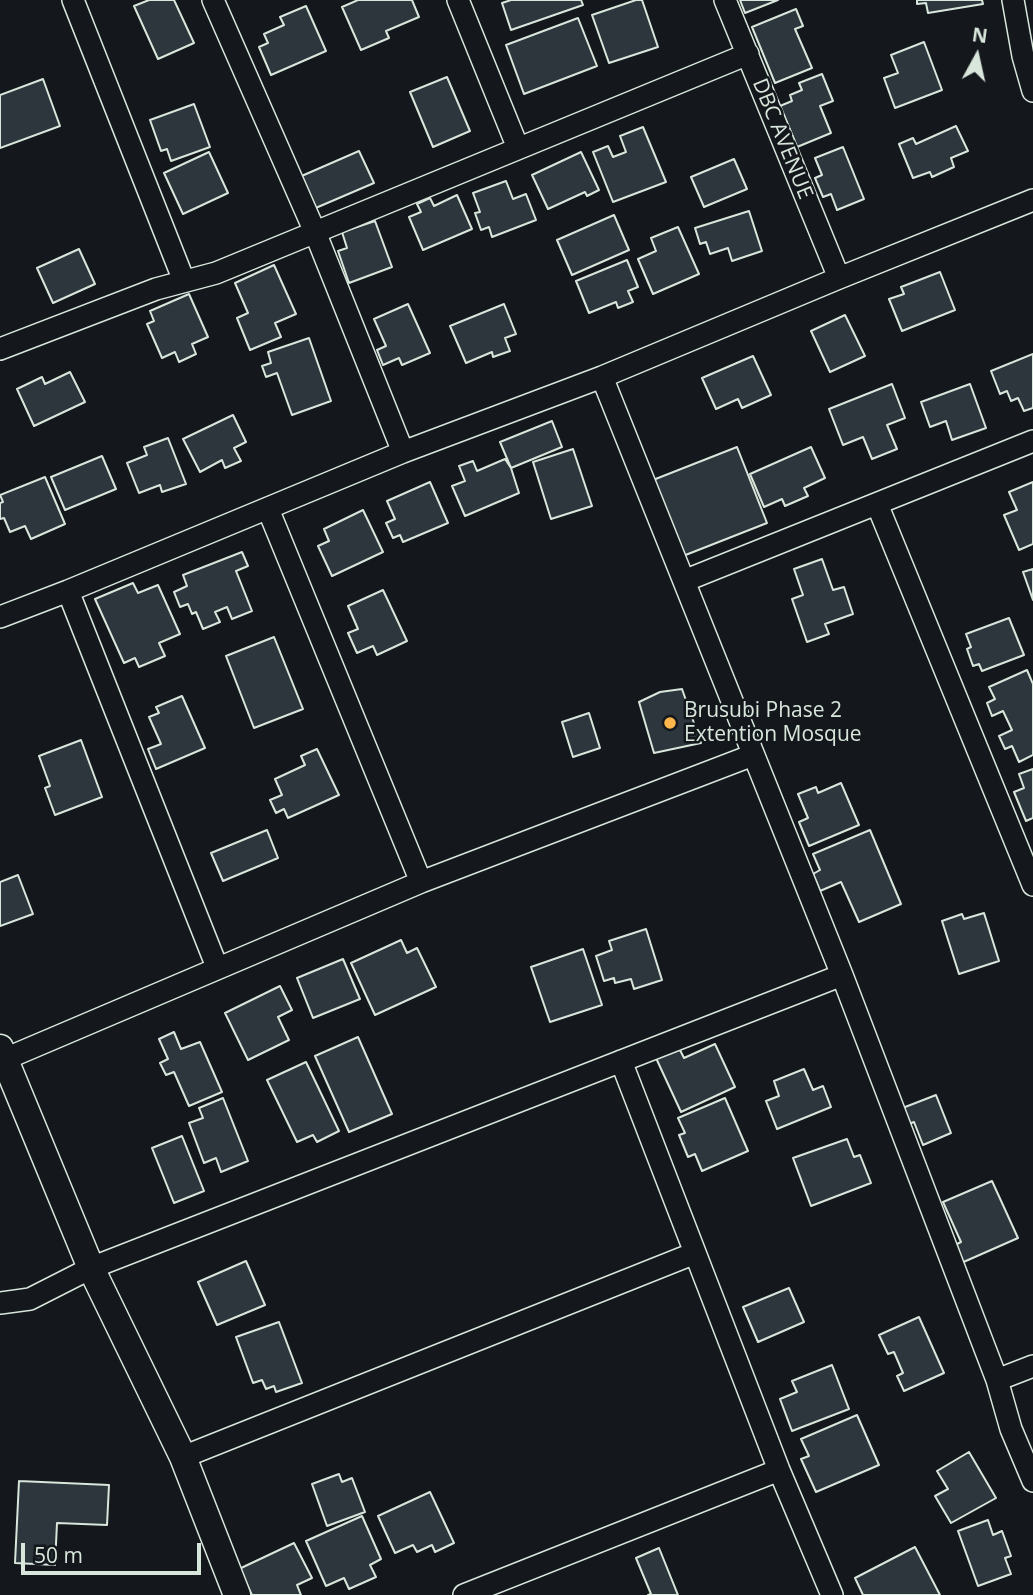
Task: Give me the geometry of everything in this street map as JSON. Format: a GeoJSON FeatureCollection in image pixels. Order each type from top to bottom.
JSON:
{"type":"FeatureCollection","features":[{"type":"Feature","properties":{"kind":"street"},"geometry":{"type":"LineString","coordinates":[[73,0],[184,281]]}},
{"type":"Feature","properties":{"kind":"street"},"geometry":{"type":"LineString","coordinates":[[212,0],[315,232],[403,452]]}},
{"type":"Feature","properties":{"kind":"street"},"geometry":{"type":"LineString","coordinates":[[458,0],[519,148]]}},
{"type":"Feature","properties":{"kind":"street","name":"DBC AVENUE"},"geometry":{"type":"LineString","coordinates":[[725,0],[839,278]]}},
{"type":"Feature","properties":{"kind":"street"},"geometry":{"type":"LineString","coordinates":[[1013,0],[1023,56],[1033,91]]}},
{"type":"Feature","properties":{"kind":"street"},"geometry":{"type":"LineString","coordinates":[[0,349],[184,281],[216,273],[303,239],[748,54]]}},
{"type":"Feature","properties":{"kind":"street"},"geometry":{"type":"LineString","coordinates":[[0,617],[403,452],[602,377],[1033,200]]}},
{"type":"Feature","properties":{"kind":"street"},"geometry":{"type":"LineString","coordinates":[[602,377],[842,975],[997,1380],[1011,1429],[1033,1481]]}},
{"type":"Feature","properties":{"kind":"street"},"geometry":{"type":"LineString","coordinates":[[684,582],[1033,441]]}},
{"type":"Feature","properties":{"kind":"street"},"geometry":{"type":"LineString","coordinates":[[877,504],[1033,885]]}},
{"type":"Feature","properties":{"kind":"street"},"geometry":{"type":"LineString","coordinates":[[268,509],[421,882]]}},
{"type":"Feature","properties":{"kind":"street"},"geometry":{"type":"LineString","coordinates":[[68,591],[217,967]]}},
{"type":"Feature","properties":{"kind":"street"},"geometry":{"type":"LineString","coordinates":[[237,1595],[183,1457],[91,1268],[3,1054],[421,882],[753,755]]}},
{"type":"Feature","properties":{"kind":"street"},"geometry":{"type":"LineString","coordinates":[[0,1303],[30,1299],[91,1268],[842,975]]}},
{"type":"Feature","properties":{"kind":"street"},"geometry":{"type":"LineString","coordinates":[[621,1061],[779,1470],[832,1595]]}},
{"type":"Feature","properties":{"kind":"street"},"geometry":{"type":"LineString","coordinates":[[183,1457],[695,1253]]}},
{"type":"Feature","properties":{"kind":"street"},"geometry":{"type":"LineString","coordinates":[[997,1380],[1033,1366]]}},
{"type":"Feature","properties":{"kind":"street"},"geometry":{"type":"LineString","coordinates":[[464,1595],[779,1470]]}},
{"type":"Feature","properties":{"kind":"building"},"geometry":{"type":"Polygon","coordinates":[[[149,0],[174,0],[194,43],[158,59],[134,6],[149,0]]]}},
{"type":"Feature","properties":{"kind":"building"},"geometry":{"type":"Polygon","coordinates":[[[358,0],[412,0],[419,17],[386,31],[389,38],[361,50],[342,7],[358,0]]]}},
{"type":"Feature","properties":{"kind":"building"},"geometry":{"type":"Polygon","coordinates":[[[511,0],[581,0],[583,5],[511,30],[502,3],[511,0]]]}},
{"type":"Feature","properties":{"kind":"building"},"geometry":{"type":"Polygon","coordinates":[[[642,0],[658,47],[609,63],[592,15],[642,0]]]}},
{"type":"Feature","properties":{"kind":"building"},"geometry":{"type":"Polygon","coordinates":[[[740,0],[778,0],[745,13],[740,0]]]}},
{"type":"Feature","properties":{"kind":"building"},"geometry":{"type":"Polygon","coordinates":[[[917,0],[982,0],[983,4],[928,13],[926,3],[917,4],[917,0]]]}},
{"type":"Feature","properties":{"kind":"building"},"geometry":{"type":"Polygon","coordinates":[[[306,6],[326,51],[271,75],[259,47],[268,43],[264,34],[284,25],[280,17],[306,6]]]}},
{"type":"Feature","properties":{"kind":"building"},"geometry":{"type":"Polygon","coordinates":[[[796,9],[803,26],[795,29],[812,68],[775,83],[752,27],[796,9]]]}},
{"type":"Feature","properties":{"kind":"building"},"geometry":{"type":"Polygon","coordinates":[[[578,18],[597,66],[524,94],[506,45],[578,18]]]}},
{"type":"Feature","properties":{"kind":"building"},"geometry":{"type":"Polygon","coordinates":[[[924,42],[942,90],[895,108],[884,78],[898,73],[891,55],[924,42]]]}},
{"type":"Feature","properties":{"kind":"building"},"geometry":{"type":"Polygon","coordinates":[[[822,74],[833,101],[820,106],[831,133],[797,147],[780,106],[792,101],[790,95],[802,90],[799,83],[822,74]]]}},
{"type":"Feature","properties":{"kind":"building"},"geometry":{"type":"Polygon","coordinates":[[[447,77],[470,131],[433,147],[410,92],[447,77]]]}},
{"type":"Feature","properties":{"kind":"building"},"geometry":{"type":"Polygon","coordinates":[[[43,79],[60,126],[0,148],[0,95],[43,79]]]}},
{"type":"Feature","properties":{"kind":"building"},"geometry":{"type":"Polygon","coordinates":[[[194,104],[210,147],[171,161],[167,149],[161,151],[150,120],[194,104]]]}},
{"type":"Feature","properties":{"kind":"building"},"geometry":{"type":"Polygon","coordinates":[[[956,126],[968,151],[951,158],[954,167],[932,177],[930,172],[913,178],[899,144],[913,138],[916,144],[956,126]]]}},
{"type":"Feature","properties":{"kind":"building"},"geometry":{"type":"Polygon","coordinates":[[[643,127],[666,182],[613,202],[593,152],[608,146],[613,157],[626,152],[620,136],[643,127]]]}},
{"type":"Feature","properties":{"kind":"building"},"geometry":{"type":"Polygon","coordinates":[[[843,147],[864,199],[837,210],[831,194],[823,197],[815,178],[822,175],[815,158],[843,147]]]}},
{"type":"Feature","properties":{"kind":"building"},"geometry":{"type":"Polygon","coordinates":[[[359,151],[374,183],[311,210],[297,178],[359,151]]]}},
{"type":"Feature","properties":{"kind":"building"},"geometry":{"type":"Polygon","coordinates":[[[209,152],[228,193],[183,214],[164,173],[209,152]]]}},
{"type":"Feature","properties":{"kind":"building"},"geometry":{"type":"Polygon","coordinates":[[[581,152],[599,190],[587,196],[585,192],[548,209],[532,175],[581,152]]]}},
{"type":"Feature","properties":{"kind":"building"},"geometry":{"type":"Polygon","coordinates":[[[734,159],[747,189],[704,207],[691,177],[734,159]]]}},
{"type":"Feature","properties":{"kind":"building"},"geometry":{"type":"Polygon","coordinates":[[[506,181],[513,199],[526,194],[536,220],[492,237],[489,227],[481,230],[475,213],[480,212],[473,193],[506,181]]]}},
{"type":"Feature","properties":{"kind":"building"},"geometry":{"type":"Polygon","coordinates":[[[457,195],[472,229],[423,250],[409,217],[421,212],[417,204],[430,198],[434,206],[457,195]]]}},
{"type":"Feature","properties":{"kind":"building"},"geometry":{"type":"Polygon","coordinates":[[[749,211],[762,251],[732,261],[728,248],[710,254],[706,242],[700,244],[695,228],[749,211]]]}},
{"type":"Feature","properties":{"kind":"building"},"geometry":{"type":"Polygon","coordinates":[[[614,215],[629,250],[572,275],[557,240],[614,215]]]}},
{"type":"Feature","properties":{"kind":"building"},"geometry":{"type":"Polygon","coordinates":[[[375,221],[392,267],[349,283],[338,251],[347,248],[342,232],[375,221]]]}},
{"type":"Feature","properties":{"kind":"building"},"geometry":{"type":"Polygon","coordinates":[[[678,227],[699,274],[653,294],[638,259],[656,251],[651,238],[678,227]]]}},
{"type":"Feature","properties":{"kind":"building"},"geometry":{"type":"Polygon","coordinates":[[[79,249],[95,284],[53,303],[37,268],[79,249]]]}},
{"type":"Feature","properties":{"kind":"building"},"geometry":{"type":"Polygon","coordinates":[[[627,260],[638,287],[628,291],[633,302],[618,308],[616,302],[589,313],[576,281],[627,260]]]}},
{"type":"Feature","properties":{"kind":"building"},"geometry":{"type":"Polygon","coordinates":[[[274,265],[296,314],[275,323],[281,337],[250,350],[237,318],[248,313],[235,283],[274,265]]]}},
{"type":"Feature","properties":{"kind":"building"},"geometry":{"type":"Polygon","coordinates":[[[940,272],[955,310],[902,331],[889,299],[904,294],[901,287],[940,272]]]}},
{"type":"Feature","properties":{"kind":"building"},"geometry":{"type":"Polygon","coordinates":[[[189,294],[208,337],[192,344],[196,354],[179,362],[175,352],[162,358],[147,324],[154,321],[150,311],[189,294]]]}},
{"type":"Feature","properties":{"kind":"building"},"geometry":{"type":"Polygon","coordinates":[[[408,304],[430,353],[402,365],[399,358],[383,365],[377,350],[386,346],[374,319],[408,304]]]}},
{"type":"Feature","properties":{"kind":"building"},"geometry":{"type":"Polygon","coordinates":[[[504,304],[516,334],[505,338],[510,351],[493,357],[492,352],[466,363],[450,326],[504,304]]]}},
{"type":"Feature","properties":{"kind":"building"},"geometry":{"type":"Polygon","coordinates":[[[845,315],[865,356],[830,372],[811,331],[845,315]]]}},
{"type":"Feature","properties":{"kind":"building"},"geometry":{"type":"Polygon","coordinates":[[[309,338],[331,401],[292,415],[277,373],[266,377],[262,366],[271,363],[268,352],[309,338]]]}},
{"type":"Feature","properties":{"kind":"building"},"geometry":{"type":"Polygon","coordinates":[[[1033,354],[1033,408],[1024,411],[1018,398],[1011,401],[1007,391],[1000,394],[991,371],[1033,354]]]}},
{"type":"Feature","properties":{"kind":"building"},"geometry":{"type":"Polygon","coordinates":[[[753,356],[771,395],[742,408],[738,399],[716,409],[702,378],[753,356]]]}},
{"type":"Feature","properties":{"kind":"building"},"geometry":{"type":"Polygon","coordinates":[[[70,372],[85,402],[34,426],[17,389],[42,377],[45,384],[70,372]]]}},
{"type":"Feature","properties":{"kind":"building"},"geometry":{"type":"Polygon","coordinates":[[[892,384],[905,418],[887,425],[897,449],[872,459],[863,437],[843,445],[829,409],[892,384]]]}},
{"type":"Feature","properties":{"kind":"building"},"geometry":{"type":"Polygon","coordinates":[[[970,384],[986,428],[952,440],[946,421],[930,427],[921,402],[970,384]]]}},
{"type":"Feature","properties":{"kind":"building"},"geometry":{"type":"Polygon","coordinates":[[[233,415],[246,442],[234,448],[241,461],[225,468],[222,460],[200,472],[183,439],[233,415]]]}},
{"type":"Feature","properties":{"kind":"building"},"geometry":{"type":"Polygon","coordinates":[[[552,421],[562,447],[511,468],[500,442],[552,421]]]}},
{"type":"Feature","properties":{"kind":"building"},"geometry":{"type":"Polygon","coordinates":[[[168,438],[186,484],[162,492],[160,485],[139,493],[127,463],[147,455],[144,447],[168,438]]]}},
{"type":"Feature","properties":{"kind":"building"},"geometry":{"type":"Polygon","coordinates":[[[737,447],[767,523],[683,556],[653,480],[737,447]]]}},
{"type":"Feature","properties":{"kind":"building"},"geometry":{"type":"Polygon","coordinates":[[[811,447],[825,478],[804,488],[808,496],[785,506],[782,499],[764,507],[750,474],[811,447]]]}},
{"type":"Feature","properties":{"kind":"building"},"geometry":{"type":"Polygon","coordinates":[[[573,449],[592,506],[551,519],[533,462],[573,449]]]}},
{"type":"Feature","properties":{"kind":"building"},"geometry":{"type":"Polygon","coordinates":[[[102,456],[116,489],[65,510],[51,477],[102,456]]]}},
{"type":"Feature","properties":{"kind":"building"},"geometry":{"type":"Polygon","coordinates":[[[505,459],[511,468],[519,493],[465,516],[452,486],[465,481],[459,466],[473,461],[477,471],[505,459]]]}},
{"type":"Feature","properties":{"kind":"building"},"geometry":{"type":"Polygon","coordinates":[[[45,477],[65,524],[31,539],[25,526],[10,532],[4,518],[0,519],[0,503],[3,502],[0,495],[45,477]]]}},
{"type":"Feature","properties":{"kind":"building"},"geometry":{"type":"Polygon","coordinates":[[[430,482],[448,523],[403,542],[400,535],[393,538],[386,523],[395,519],[387,501],[430,482]]]}},
{"type":"Feature","properties":{"kind":"building"},"geometry":{"type":"Polygon","coordinates":[[[1033,482],[1033,544],[1019,550],[1004,515],[1017,510],[1009,492],[1033,482]]]}},
{"type":"Feature","properties":{"kind":"building"},"geometry":{"type":"Polygon","coordinates":[[[363,510],[383,552],[332,576],[318,546],[329,541],[324,529],[363,510]]]}},
{"type":"Feature","properties":{"kind":"building"},"geometry":{"type":"Polygon","coordinates":[[[242,552],[248,566],[236,571],[252,611],[232,619],[227,607],[215,612],[220,622],[203,629],[196,612],[192,614],[188,604],[180,607],[174,592],[187,586],[183,575],[242,552]]]}},
{"type":"Feature","properties":{"kind":"building"},"geometry":{"type":"Polygon","coordinates":[[[822,559],[833,590],[844,587],[853,614],[825,624],[829,634],[807,642],[792,599],[803,595],[794,569],[822,559]]]}},
{"type":"Feature","properties":{"kind":"building"},"geometry":{"type":"Polygon","coordinates":[[[1033,569],[1033,600],[1023,572],[1033,569]]]}},
{"type":"Feature","properties":{"kind":"building"},"geometry":{"type":"Polygon","coordinates":[[[133,583],[138,593],[158,585],[180,634],[159,643],[165,656],[139,667],[135,658],[124,663],[95,599],[133,583]]]}},
{"type":"Feature","properties":{"kind":"building"},"geometry":{"type":"Polygon","coordinates":[[[383,590],[407,641],[377,655],[373,646],[357,653],[348,633],[358,629],[348,606],[383,590]]]}},
{"type":"Feature","properties":{"kind":"building"},"geometry":{"type":"Polygon","coordinates":[[[1009,618],[1024,655],[982,671],[979,664],[973,666],[967,649],[971,647],[966,634],[1009,618]]]}},
{"type":"Feature","properties":{"kind":"building"},"geometry":{"type":"Polygon","coordinates":[[[274,637],[303,709],[254,728],[226,656],[274,637]]]}},
{"type":"Feature","properties":{"kind":"building"},"geometry":{"type":"Polygon","coordinates":[[[1027,670],[1033,684],[1033,755],[1019,762],[1012,746],[1005,749],[999,736],[1012,730],[1003,711],[992,716],[987,703],[995,699],[989,687],[1027,670]]]}},
{"type":"Feature","properties":{"kind":"building","name":"Brusubi Phase 2 Extention Mosque"},"geometry":{"type":"Polygon","coordinates":[[[682,689],[701,743],[654,753],[639,702],[660,692],[682,689]]]}},
{"type":"Feature","properties":{"kind":"building"},"geometry":{"type":"Polygon","coordinates":[[[182,696],[205,748],[156,769],[148,749],[161,744],[149,717],[159,713],[156,707],[182,696]]]}},
{"type":"Feature","properties":{"kind":"building"},"geometry":{"type":"Polygon","coordinates":[[[589,713],[600,748],[573,757],[562,722],[589,713]]]}},
{"type":"Feature","properties":{"kind":"building"},"geometry":{"type":"Polygon","coordinates":[[[81,740],[102,797],[55,815],[45,788],[50,786],[39,756],[81,740]]]}},
{"type":"Feature","properties":{"kind":"building"},"geometry":{"type":"Polygon","coordinates":[[[317,749],[339,795],[288,818],[284,809],[276,813],[270,800],[282,795],[275,779],[305,765],[301,756],[317,749]]]}},
{"type":"Feature","properties":{"kind":"building"},"geometry":{"type":"Polygon","coordinates":[[[1033,769],[1033,818],[1026,821],[1014,792],[1024,788],[1019,774],[1033,769]]]}},
{"type":"Feature","properties":{"kind":"building"},"geometry":{"type":"Polygon","coordinates":[[[841,783],[859,825],[809,846],[799,822],[808,818],[798,794],[816,787],[818,793],[841,783]]]}},
{"type":"Feature","properties":{"kind":"building"},"geometry":{"type":"Polygon","coordinates":[[[267,830],[278,858],[223,881],[211,853],[267,830]]]}},
{"type":"Feature","properties":{"kind":"building"},"geometry":{"type":"Polygon","coordinates":[[[870,830],[901,904],[859,922],[841,882],[820,891],[813,874],[820,870],[813,854],[870,830]]]}},
{"type":"Feature","properties":{"kind":"building"},"geometry":{"type":"Polygon","coordinates":[[[18,875],[33,914],[0,926],[0,882],[18,875]]]}},
{"type":"Feature","properties":{"kind":"building"},"geometry":{"type":"Polygon","coordinates":[[[984,913],[999,961],[959,974],[942,921],[962,914],[964,919],[984,913]]]}},
{"type":"Feature","properties":{"kind":"building"},"geometry":{"type":"Polygon","coordinates":[[[646,929],[662,980],[634,989],[631,979],[615,983],[614,978],[604,981],[596,956],[612,950],[609,941],[646,929]]]}},
{"type":"Feature","properties":{"kind":"building"},"geometry":{"type":"Polygon","coordinates":[[[401,940],[407,953],[417,948],[436,987],[375,1015],[351,963],[401,940]]]}},
{"type":"Feature","properties":{"kind":"building"},"geometry":{"type":"Polygon","coordinates":[[[583,949],[602,1005],[550,1022],[531,967],[583,949]]]}},
{"type":"Feature","properties":{"kind":"building"},"geometry":{"type":"Polygon","coordinates":[[[343,959],[360,999],[313,1018],[297,978],[343,959]]]}},
{"type":"Feature","properties":{"kind":"building"},"geometry":{"type":"Polygon","coordinates":[[[280,986],[292,1010],[278,1017],[289,1040],[248,1060],[225,1013],[280,986]]]}},
{"type":"Feature","properties":{"kind":"building"},"geometry":{"type":"Polygon","coordinates":[[[174,1032],[181,1049],[200,1042],[222,1092],[189,1106],[174,1072],[166,1075],[160,1063],[168,1059],[159,1039],[174,1032]]]}},
{"type":"Feature","properties":{"kind":"building"},"geometry":{"type":"Polygon","coordinates":[[[358,1037],[392,1114],[349,1132],[315,1056],[358,1037]]]}},
{"type":"Feature","properties":{"kind":"building"},"geometry":{"type":"Polygon","coordinates":[[[715,1044],[735,1087],[681,1112],[656,1058],[679,1048],[684,1058],[715,1044]]]}},
{"type":"Feature","properties":{"kind":"building"},"geometry":{"type":"Polygon","coordinates":[[[306,1062],[339,1131],[317,1142],[313,1135],[297,1142],[267,1080],[306,1062]]]}},
{"type":"Feature","properties":{"kind":"building"},"geometry":{"type":"Polygon","coordinates":[[[804,1069],[813,1090],[823,1086],[831,1107],[777,1129],[766,1101],[779,1096],[774,1081],[804,1069]]]}},
{"type":"Feature","properties":{"kind":"building"},"geometry":{"type":"Polygon","coordinates":[[[936,1095],[951,1133],[923,1145],[914,1122],[906,1125],[900,1109],[936,1095]]]}},
{"type":"Feature","properties":{"kind":"building"},"geometry":{"type":"Polygon","coordinates":[[[223,1098],[248,1161],[221,1172],[216,1158],[204,1163],[189,1123],[203,1118],[199,1108],[223,1098]]]}},
{"type":"Feature","properties":{"kind":"building"},"geometry":{"type":"Polygon","coordinates":[[[725,1098],[748,1151],[702,1171],[695,1154],[688,1157],[679,1135],[685,1133],[678,1118],[725,1098]]]}},
{"type":"Feature","properties":{"kind":"building"},"geometry":{"type":"Polygon","coordinates":[[[182,1136],[204,1191],[174,1203],[152,1148],[182,1136]]]}},
{"type":"Feature","properties":{"kind":"building"},"geometry":{"type":"Polygon","coordinates":[[[847,1139],[854,1157],[860,1155],[871,1183],[811,1206],[793,1158],[847,1139]]]}},
{"type":"Feature","properties":{"kind":"building"},"geometry":{"type":"Polygon","coordinates":[[[992,1181],[1018,1238],[959,1264],[951,1247],[961,1242],[943,1202],[992,1181]]]}},
{"type":"Feature","properties":{"kind":"building"},"geometry":{"type":"Polygon","coordinates":[[[246,1261],[265,1305],[217,1325],[198,1282],[246,1261]]]}},
{"type":"Feature","properties":{"kind":"building"},"geometry":{"type":"Polygon","coordinates":[[[789,1288],[804,1322],[758,1342],[743,1307],[789,1288]]]}},
{"type":"Feature","properties":{"kind":"building"},"geometry":{"type":"Polygon","coordinates":[[[919,1317],[944,1373],[904,1391],[897,1376],[903,1373],[894,1352],[888,1354],[879,1335],[919,1317]]]}},
{"type":"Feature","properties":{"kind":"building"},"geometry":{"type":"Polygon","coordinates":[[[279,1322],[302,1383],[276,1392],[274,1386],[266,1389],[262,1380],[253,1383],[236,1337],[279,1322]]]}},
{"type":"Feature","properties":{"kind":"building"},"geometry":{"type":"Polygon","coordinates":[[[832,1365],[849,1409],[792,1431],[780,1399],[797,1392],[792,1381],[832,1365]]]}},
{"type":"Feature","properties":{"kind":"building"},"geometry":{"type":"Polygon","coordinates":[[[857,1415],[879,1465],[816,1492],[801,1459],[809,1456],[801,1439],[857,1415]]]}},
{"type":"Feature","properties":{"kind":"building"},"geometry":{"type":"Polygon","coordinates":[[[969,1452],[996,1498],[951,1523],[935,1496],[948,1489],[937,1471],[969,1452]]]}},
{"type":"Feature","properties":{"kind":"building"},"geometry":{"type":"Polygon","coordinates":[[[339,1474],[342,1482],[352,1478],[365,1512],[327,1526],[312,1484],[339,1474]]]}},
{"type":"Feature","properties":{"kind":"building"},"geometry":{"type":"Polygon","coordinates":[[[19,1481],[109,1485],[107,1525],[57,1523],[55,1565],[15,1563],[19,1481]]]}},
{"type":"Feature","properties":{"kind":"building"},"geometry":{"type":"Polygon","coordinates":[[[430,1492],[454,1543],[435,1552],[432,1545],[417,1552],[413,1545],[395,1553],[378,1516],[430,1492]]]}},
{"type":"Feature","properties":{"kind":"building"},"geometry":{"type":"Polygon","coordinates":[[[362,1516],[381,1559],[370,1565],[376,1577],[349,1589],[344,1578],[326,1586],[306,1541],[362,1516]]]}},
{"type":"Feature","properties":{"kind":"building"},"geometry":{"type":"Polygon","coordinates":[[[988,1520],[993,1535],[1002,1531],[1011,1556],[1005,1558],[1011,1574],[978,1586],[958,1531],[988,1520]]]}},
{"type":"Feature","properties":{"kind":"building"},"geometry":{"type":"Polygon","coordinates":[[[294,1543],[312,1578],[297,1585],[301,1595],[252,1595],[239,1569],[294,1543]]]}},
{"type":"Feature","properties":{"kind":"building"},"geometry":{"type":"Polygon","coordinates":[[[915,1547],[940,1595],[863,1595],[855,1578],[915,1547]]]}},
{"type":"Feature","properties":{"kind":"building"},"geometry":{"type":"Polygon","coordinates":[[[659,1548],[678,1595],[648,1595],[651,1594],[636,1558],[659,1548]]]}},
{"type":"Feature","properties":{"kind":"place","name":"Brusubi Phase 2 Extention Mosque"},"geometry":{"type":"Point","coordinates":[670,723]}}]}
